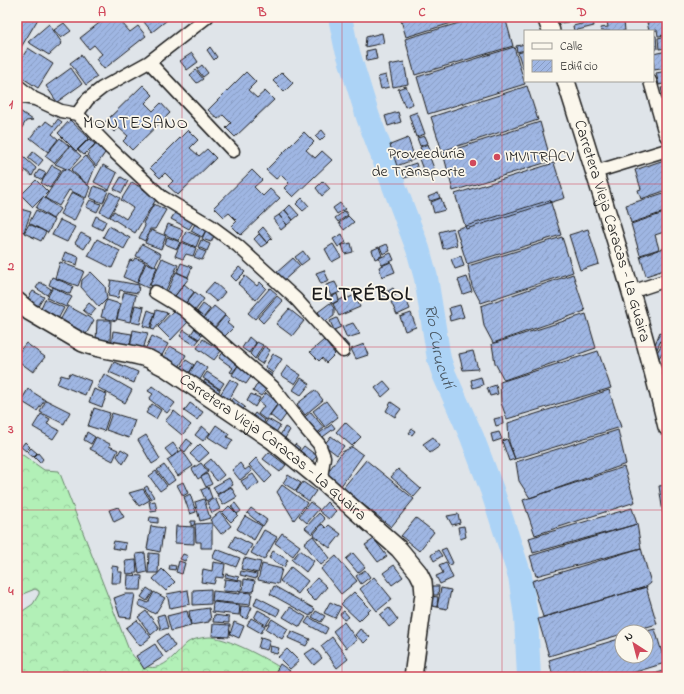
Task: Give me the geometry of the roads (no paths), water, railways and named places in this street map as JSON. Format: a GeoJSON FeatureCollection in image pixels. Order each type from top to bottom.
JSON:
{"type":"FeatureCollection","features":[{"type":"Feature","properties":{"kind":"main road"},"geometry":{"type":"LineString","coordinates":[[546,17],[550,30]]}},
{"type":"Feature","properties":{"kind":"main road","name":"Carretera Vieja Caracas - La Guaira"},"geometry":{"type":"LineString","coordinates":[[566,82],[631,292],[656,381],[667,427]]}},
{"type":"Feature","properties":{"kind":"main road","name":"Carretera Vieja Caracas - La Guaira"},"geometry":{"type":"LineString","coordinates":[[17,301],[30,312],[83,343],[93,347],[137,356],[150,360],[166,368],[272,440],[322,481],[399,549],[410,562],[423,582],[424,594],[413,677]]}},
{"type":"Feature","properties":{"kind":"street"},"geometry":{"type":"LineString","coordinates":[[77,114],[88,100],[102,88],[149,62],[207,17]]}},
{"type":"Feature","properties":{"kind":"street"},"geometry":{"type":"LineString","coordinates":[[149,62],[233,151]]}},
{"type":"Feature","properties":{"kind":"street"},"geometry":{"type":"LineString","coordinates":[[650,82],[667,137]]}},
{"type":"Feature","properties":{"kind":"street"},"geometry":{"type":"LineString","coordinates":[[17,85],[35,99],[61,111],[77,114],[162,198],[211,226],[238,246],[296,299],[343,351]]}},
{"type":"Feature","properties":{"kind":"street"},"geometry":{"type":"LineString","coordinates":[[17,96],[35,99]]}},
{"type":"Feature","properties":{"kind":"street"},"geometry":{"type":"LineString","coordinates":[[595,172],[667,150]]}},
{"type":"Feature","properties":{"kind":"street"},"geometry":{"type":"LineString","coordinates":[[631,292],[667,280]]}},
{"type":"Feature","properties":{"kind":"street"},"geometry":{"type":"LineString","coordinates":[[154,292],[183,310],[273,387],[305,428],[320,444],[324,457],[321,478],[322,481]]}},
{"type":"Feature","properties":{"kind":"waterway","name":"Río Curucutí"},"geometry":{"type":"LineString","coordinates":[[340,17],[346,46],[368,117],[418,249],[426,278],[439,359],[444,374],[472,437],[492,490],[520,576],[526,617],[529,677]]}},
{"type":"Feature","properties":{"kind":"place","name":"IMVITRACV"},"geometry":{"type":"Point","coordinates":[497,157]}},
{"type":"Feature","properties":{"kind":"place","name":"Proveeduría de Transporte"},"geometry":{"type":"Point","coordinates":[473,163]}},
{"type":"Feature","properties":{"kind":"district","name":"MONTESANO"},"geometry":{"type":"Point","coordinates":[136,123]}},
{"type":"Feature","properties":{"kind":"district","name":"EL TRÉBOL"},"geometry":{"type":"Point","coordinates":[362,295]}}]}
